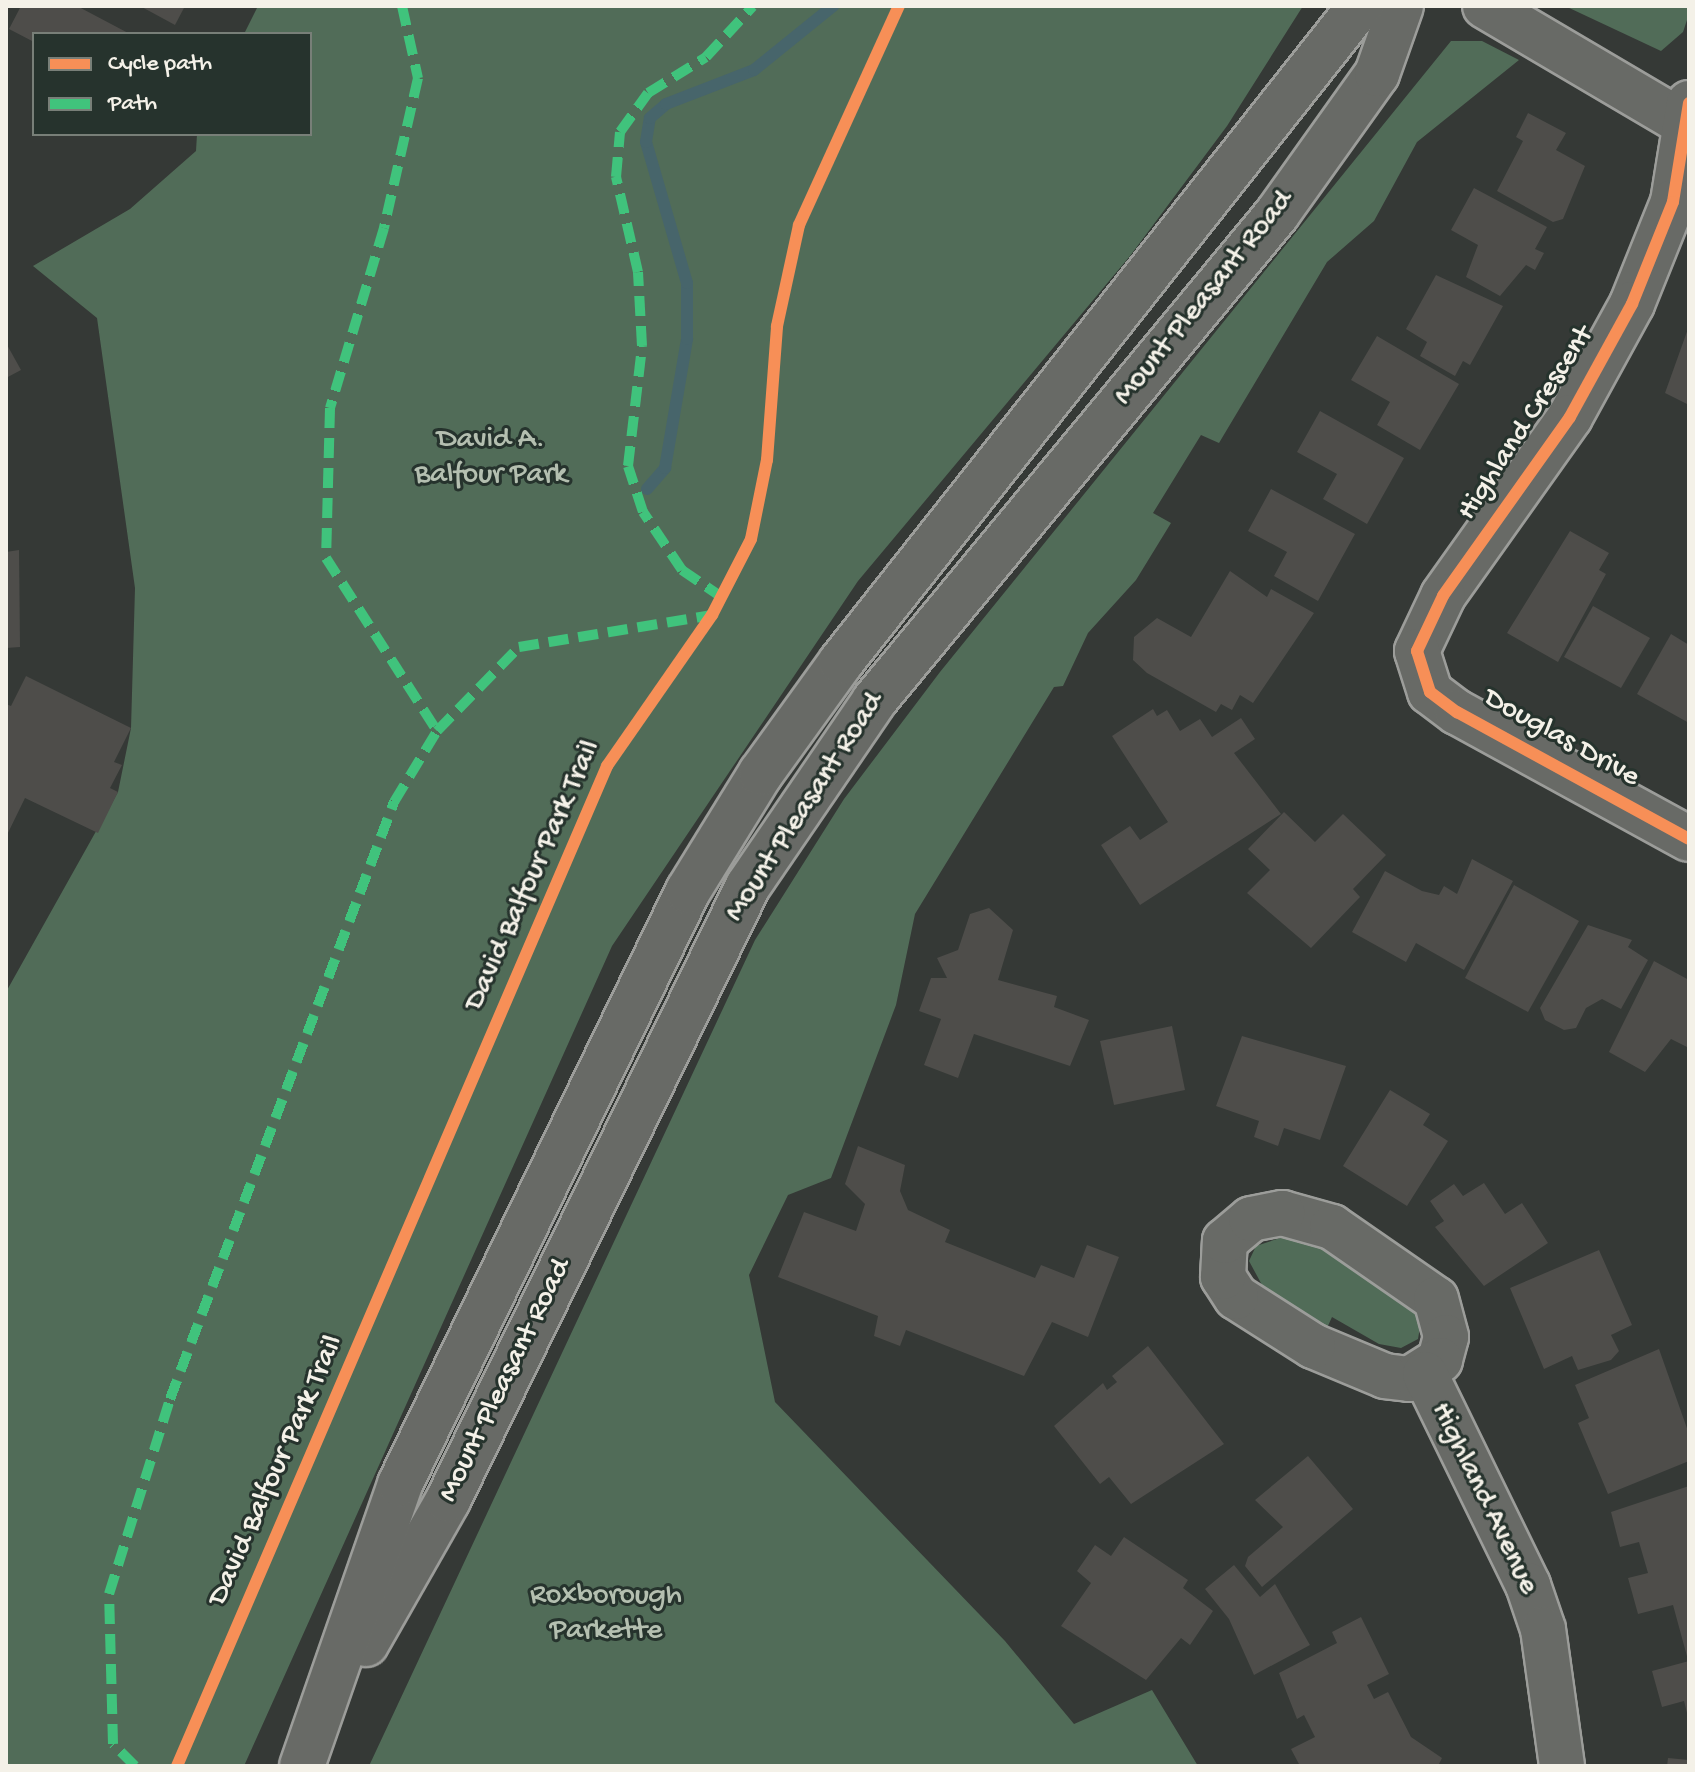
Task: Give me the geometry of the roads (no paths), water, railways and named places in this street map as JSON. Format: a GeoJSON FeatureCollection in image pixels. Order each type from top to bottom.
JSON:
{"type":"FeatureCollection","features":[{"type":"Feature","properties":{"kind":"main road","name":"Mount Pleasant Road"},"geometry":{"type":"LineString","coordinates":[[308,1751],[400,1484],[688,891],[761,773],[841,662],[1360,6]]}},
{"type":"Feature","properties":{"kind":"main road","name":"Mount Pleasant Road"},"geometry":{"type":"LineString","coordinates":[[308,1751],[448,1500],[748,886],[874,701],[1277,214],[1377,74],[1401,6]]}},
{"type":"Feature","properties":{"kind":"main road"},"geometry":{"type":"LineString","coordinates":[[1485,6],[1687,116]]}},
{"type":"Feature","properties":{"kind":"main road","name":"Highland Crescent"},"geometry":{"type":"LineString","coordinates":[[1418,673],[1417,651],[1443,596],[1570,417],[1632,304],[1673,202],[1687,116]]}},
{"type":"Feature","properties":{"kind":"main road","name":"Douglas Drive"},"geometry":{"type":"LineString","coordinates":[[1418,673],[1457,712],[1689,839]]}},
{"type":"Feature","properties":{"kind":"main road"},"geometry":{"type":"LineString","coordinates":[[1303,1215],[1409,1275],[1444,1316],[1440,1360],[1425,1374],[1385,1376],[1260,1314],[1223,1277],[1225,1241],[1251,1219],[1303,1215]]}},
{"type":"Feature","properties":{"kind":"main road","name":"Highland Avenue"},"geometry":{"type":"LineString","coordinates":[[1425,1374],[1528,1585],[1543,1629],[1562,1766]]}},
{"type":"Feature","properties":{"kind":"waterway"},"geometry":{"type":"LineString","coordinates":[[647,489],[665,468],[687,339],[687,283],[646,142],[650,118],[666,104],[754,70],[833,6]]}},
{"type":"Feature","properties":{"kind":"park label","name":"David A. Balfour Park"},"geometry":{"type":"Point","coordinates":[491,458]}},
{"type":"Feature","properties":{"kind":"park label","name":"Roxborough Parkette"},"geometry":{"type":"Point","coordinates":[606,1614]}}]}
